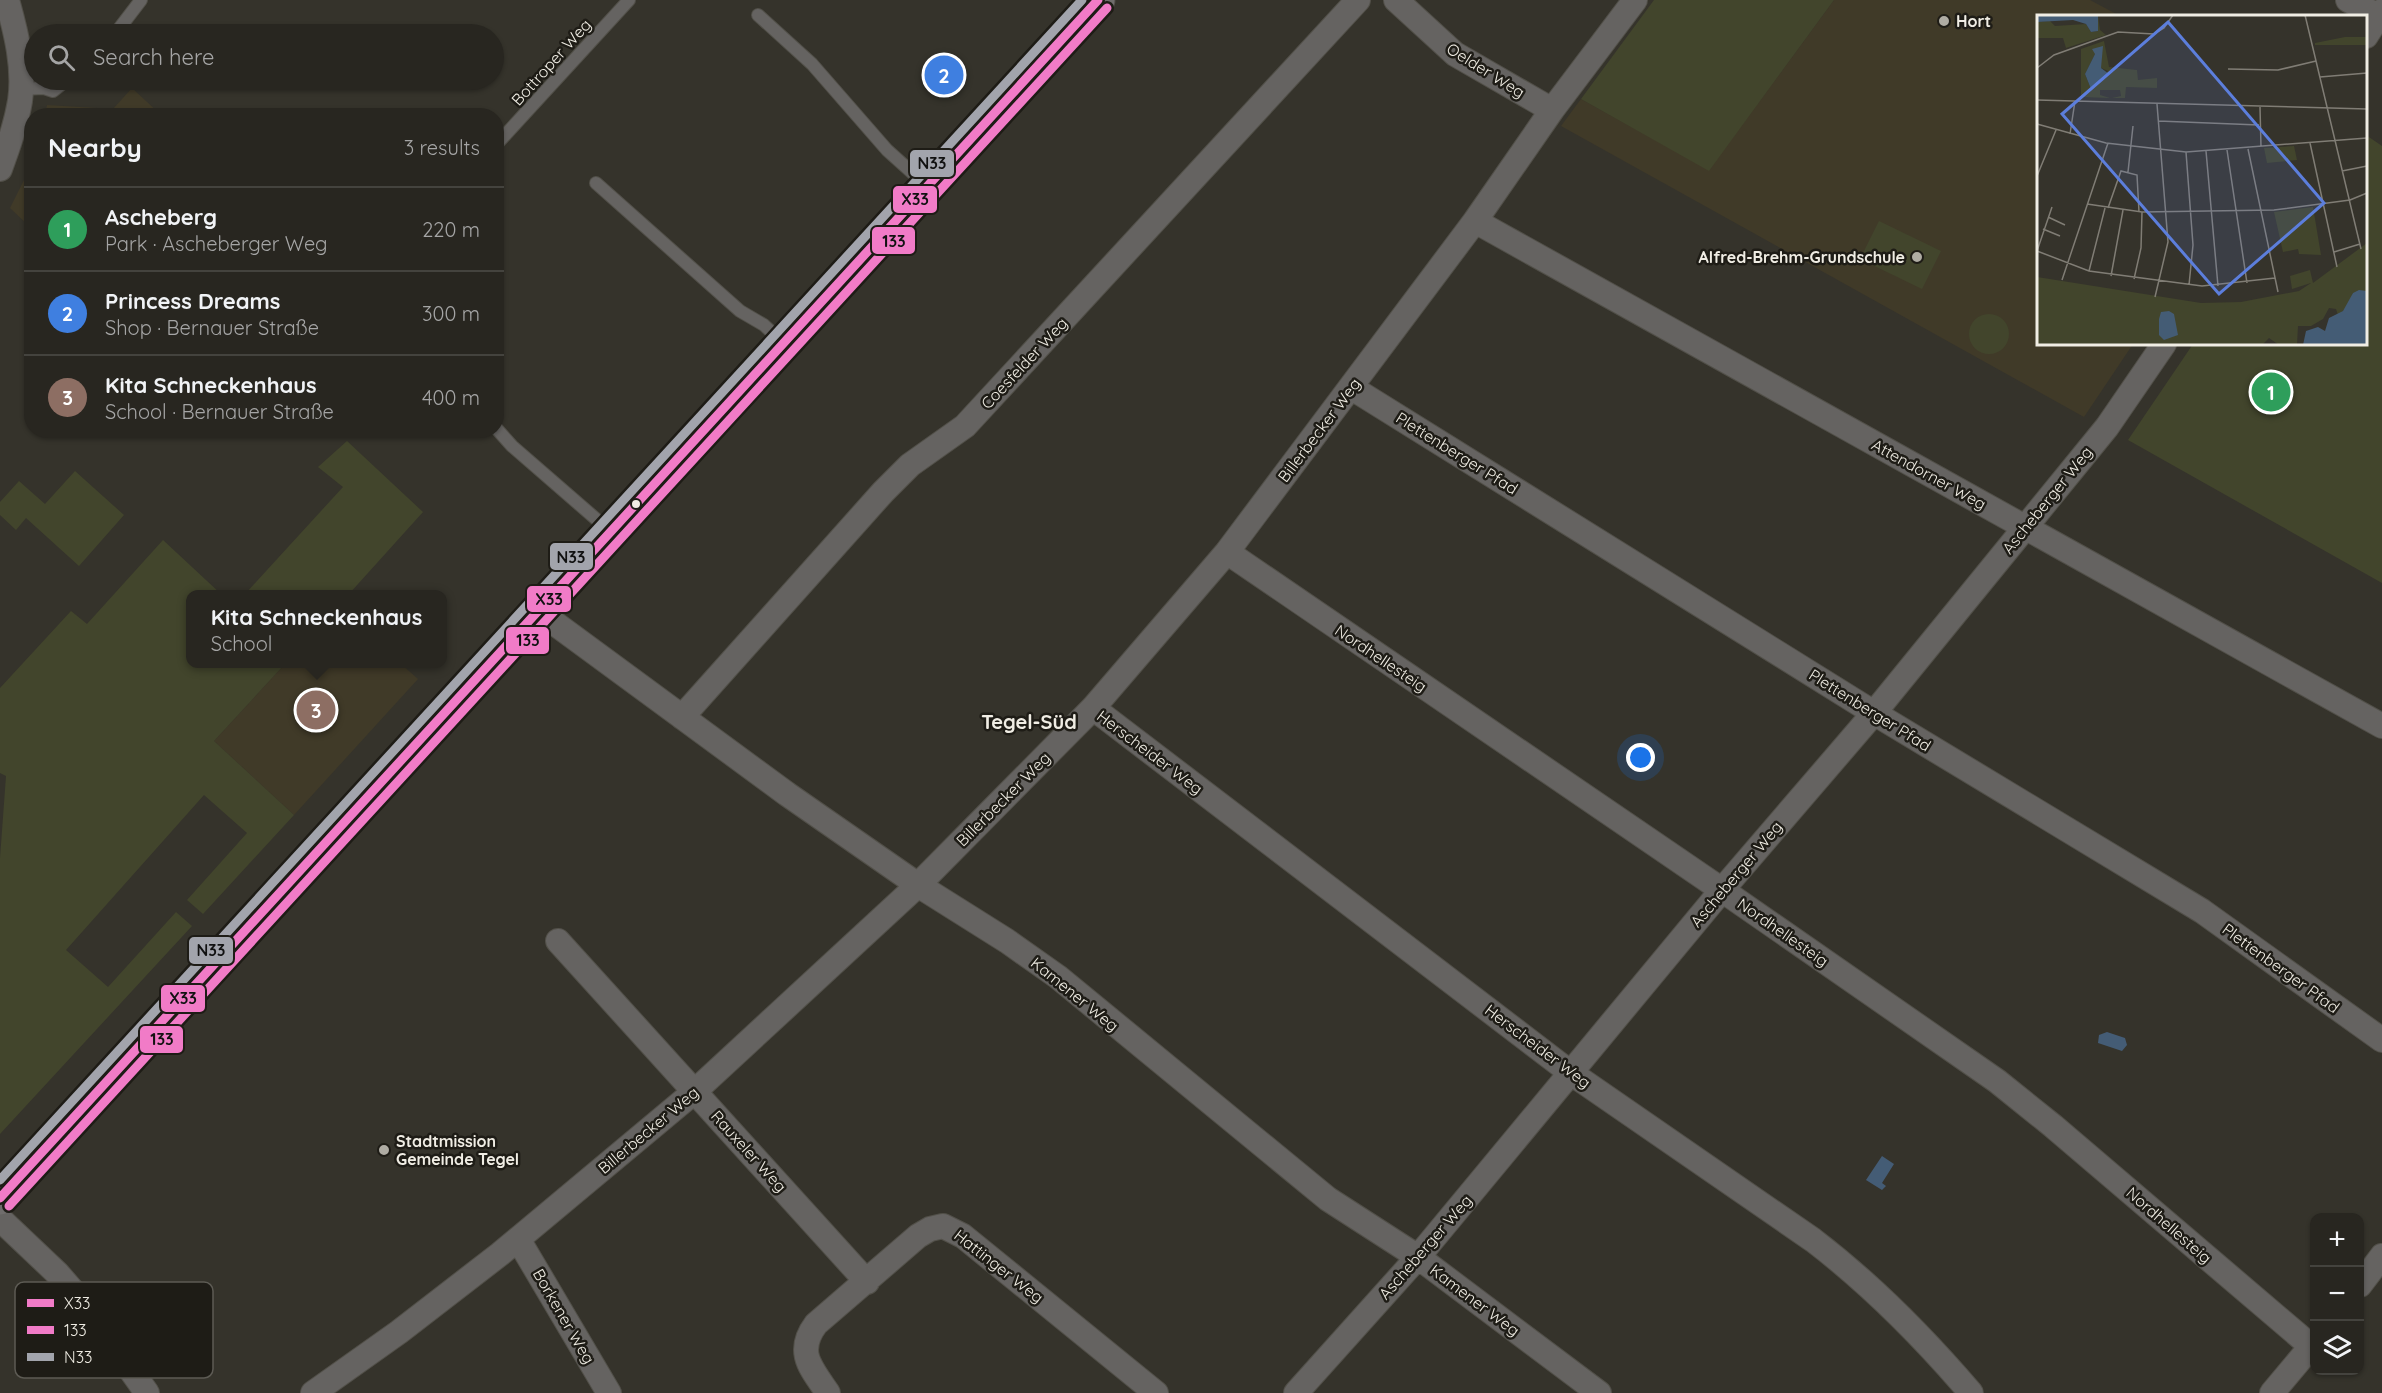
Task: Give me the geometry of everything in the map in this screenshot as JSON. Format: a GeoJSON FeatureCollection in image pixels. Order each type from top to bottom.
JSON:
{"type":"FeatureCollection","features":[{"type":"Feature","properties":{"kind":"main road"},"geometry":{"type":"LineString","coordinates":[[0,1198],[1098,0]]}},
{"type":"Feature","properties":{"kind":"street"},"geometry":{"type":"LineString","coordinates":[[0,169],[14,128],[21,68],[7,26],[7,0]]}},
{"type":"Feature","properties":{"kind":"street","name":"Coesfelder Weg"},"geometry":{"type":"LineString","coordinates":[[682,717],[883,492],[910,465],[965,426],[1358,0]]}},
{"type":"Feature","properties":{"kind":"street","name":"Oelder Weg"},"geometry":{"type":"LineString","coordinates":[[1396,0],[1455,54],[1552,111]]}},
{"type":"Feature","properties":{"kind":"street","name":"Billerbecker Weg"},"geometry":{"type":"LineString","coordinates":[[313,1393],[399,1332],[518,1239],[694,1092],[918,885],[1093,708],[1227,552],[1352,388],[1635,0]]}},
{"type":"Feature","properties":{"kind":"street"},"geometry":{"type":"LineString","coordinates":[[2348,0],[2377,21]]}},
{"type":"Feature","properties":{"kind":"street","name":"Attendorner Weg"},"geometry":{"type":"LineString","coordinates":[[1475,221],[2382,726]]}},
{"type":"Feature","properties":{"kind":"street","name":"Ascheberger Weg"},"geometry":{"type":"LineString","coordinates":[[1296,1393],[1418,1257],[1722,890],[1874,713],[2107,427],[2163,345]]}},
{"type":"Feature","properties":{"kind":"street","name":"Plettenberger Pfad"},"geometry":{"type":"LineString","coordinates":[[1352,388],[1874,713],[2202,911],[2382,1040]]}},
{"type":"Feature","properties":{"kind":"street","name":"Nordhellesteig"},"geometry":{"type":"LineString","coordinates":[[1227,552],[1997,1081],[2310,1342]]}},
{"type":"Feature","properties":{"kind":"street","name":"Kamener Weg"},"geometry":{"type":"LineString","coordinates":[[538,611],[787,794],[918,885],[1007,941],[1058,977],[1328,1199],[1418,1257],[1599,1393]]}},
{"type":"Feature","properties":{"kind":"street","name":"Herscheider Weg"},"geometry":{"type":"LineString","coordinates":[[1093,708],[1571,1073],[1813,1240],[1848,1267],[1913,1328],[1971,1393]]}},
{"type":"Feature","properties":{"kind":"street","name":"Rauxeler Weg"},"geometry":{"type":"LineString","coordinates":[[558,941],[867,1282]]}},
{"type":"Feature","properties":{"kind":"street"},"geometry":{"type":"LineString","coordinates":[[0,1219],[65,1282]]}},
{"type":"Feature","properties":{"kind":"street","name":"Hattinger Weg"},"geometry":{"type":"LineString","coordinates":[[828,1393],[810,1368],[805,1344],[808,1334],[816,1324],[918,1236],[930,1228],[943,1226],[952,1228],[1156,1393]]}},
{"type":"Feature","properties":{"kind":"street","name":"Borkener Weg"},"geometry":{"type":"LineString","coordinates":[[518,1239],[609,1393]]}},
{"type":"Feature","properties":{"kind":"street"},"geometry":{"type":"LineString","coordinates":[[2364,1280],[2382,1256]]}},
{"type":"Feature","properties":{"kind":"street"},"geometry":{"type":"LineString","coordinates":[[2271,1393],[2310,1348]]}},
{"type":"Feature","properties":{"kind":"street"},"geometry":{"type":"LineString","coordinates":[[136,1378],[147,1393]]}},
{"type":"Feature","properties":{"kind":"lane"},"geometry":{"type":"LineString","coordinates":[[123,24],[141,0]]}},
{"type":"Feature","properties":{"kind":"lane","name":"Bottroper Weg"},"geometry":{"type":"LineString","coordinates":[[504,136],[629,0]]}},
{"type":"Feature","properties":{"kind":"lane"},"geometry":{"type":"LineString","coordinates":[[758,15],[812,64],[887,150],[928,186]]}},
{"type":"Feature","properties":{"kind":"lane"},"geometry":{"type":"LineString","coordinates":[[20,89],[24,89]]}},
{"type":"Feature","properties":{"kind":"lane"},"geometry":{"type":"LineString","coordinates":[[596,183],[740,311],[764,325],[783,343]]}},
{"type":"Feature","properties":{"kind":"lane"},"geometry":{"type":"LineString","coordinates":[[504,437],[611,532]]}},
{"type":"Feature","properties":{"kind":"shaded area","name":"Alfred-Brehm-Grundschule"},"geometry":{"type":"Polygon","coordinates":[[[1834,0],[2090,0],[2118,15],[2037,15],[2037,345],[2132,345],[2084,417],[1561,126],[1581,99],[1709,170],[1834,0]]]}},
{"type":"Feature","properties":{"kind":"shaded area"},"geometry":{"type":"Polygon","coordinates":[[[130,90],[134,90],[153,108],[114,108],[130,90]]]}},
{"type":"Feature","properties":{"kind":"shaded area"},"geometry":{"type":"Polygon","coordinates":[[[47,105],[96,108],[46,108],[47,105]]]}},
{"type":"Feature","properties":{"kind":"shaded area"},"geometry":{"type":"Polygon","coordinates":[[[24,180],[24,221],[10,208],[24,180]]]}},
{"type":"Feature","properties":{"kind":"shaded area"},"geometry":{"type":"Polygon","coordinates":[[[281,668],[406,668],[418,679],[294,815],[214,741],[281,668]]]}},
{"type":"Feature","properties":{"kind":"green space"},"geometry":{"type":"Polygon","coordinates":[[[1654,0],[1834,0],[1709,171],[1581,99],[1654,0]]]}},
{"type":"Feature","properties":{"kind":"green space"},"geometry":{"type":"Polygon","coordinates":[[[2367,136],[2382,146],[2382,583],[2128,440],[2192,345],[2367,345],[2367,136]]]}},
{"type":"Feature","properties":{"kind":"green space"},"geometry":{"type":"Polygon","coordinates":[[[1879,221],[1941,251],[1922,289],[1860,259],[1879,221]]]}},
{"type":"Feature","properties":{"kind":"green space"},"geometry":{"type":"Polygon","coordinates":[[[1989,314],[1997,315],[2003,320],[2008,326],[2008,342],[2003,348],[1997,353],[1989,354],[1981,353],[1975,348],[1970,342],[1969,334],[1970,326],[1975,320],[1981,315],[1989,314]]]}},
{"type":"Feature","properties":{"kind":"green space"},"geometry":{"type":"Polygon","coordinates":[[[347,441],[423,512],[353,590],[249,590],[343,487],[318,467],[347,441]]]}},
{"type":"Feature","properties":{"kind":"green space"},"geometry":{"type":"Polygon","coordinates":[[[75,471],[124,515],[79,566],[26,518],[16,530],[0,515],[0,502],[19,481],[45,504],[75,471]]]}},
{"type":"Feature","properties":{"kind":"green space"},"geometry":{"type":"Polygon","coordinates":[[[163,540],[217,590],[186,590],[186,668],[281,668],[214,741],[294,815],[203,914],[187,900],[247,833],[204,795],[66,950],[108,987],[176,912],[192,926],[0,1134],[0,858],[6,776],[0,773],[0,688],[71,611],[87,624],[163,540]]]}},
{"type":"Feature","properties":{"kind":"water"},"geometry":{"type":"Polygon","coordinates":[[[2107,1032],[2125,1038],[2127,1045],[2122,1051],[2098,1043],[2099,1035],[2107,1032]]]}},
{"type":"Feature","properties":{"kind":"water"},"geometry":{"type":"Polygon","coordinates":[[[1882,1156],[1894,1164],[1882,1183],[1886,1186],[1882,1190],[1866,1180],[1882,1156]]]}},
{"type":"Feature","properties":{"kind":"transit line","name":"N33"},"geometry":{"type":"LineString","coordinates":[[0,1180],[1082,0]]}},
{"type":"Feature","properties":{"kind":"transit line","name":"X33"},"geometry":{"type":"LineString","coordinates":[[0,1198],[1098,0]]}},
{"type":"Feature","properties":{"kind":"transit line","name":"133"},"geometry":{"type":"LineString","coordinates":[[9,1206],[1107,8]]}},
{"type":"Feature","properties":{"kind":"place","name":"Hort"},"geometry":{"type":"Point","coordinates":[1944,21]}},
{"type":"Feature","properties":{"kind":"place","name":"Princess Dreams"},"geometry":{"type":"Point","coordinates":[944,75]}},
{"type":"Feature","properties":{"kind":"place","name":"Alfred-Brehm-Grundschule"},"geometry":{"type":"Point","coordinates":[1917,257]}},
{"type":"Feature","properties":{"kind":"place","name":"Ascheberg"},"geometry":{"type":"Point","coordinates":[2271,392]}},
{"type":"Feature","properties":{"kind":"place","name":"Kita Schneckenhaus"},"geometry":{"type":"Point","coordinates":[316,710]}},
{"type":"Feature","properties":{"kind":"place","name":"Stadtmission Gemeinde Tegel"},"geometry":{"type":"Point","coordinates":[384,1150]}},
{"type":"Feature","properties":{"kind":"district","name":"Tegel-Süd"},"geometry":{"type":"Point","coordinates":[1029,721]}}]}
